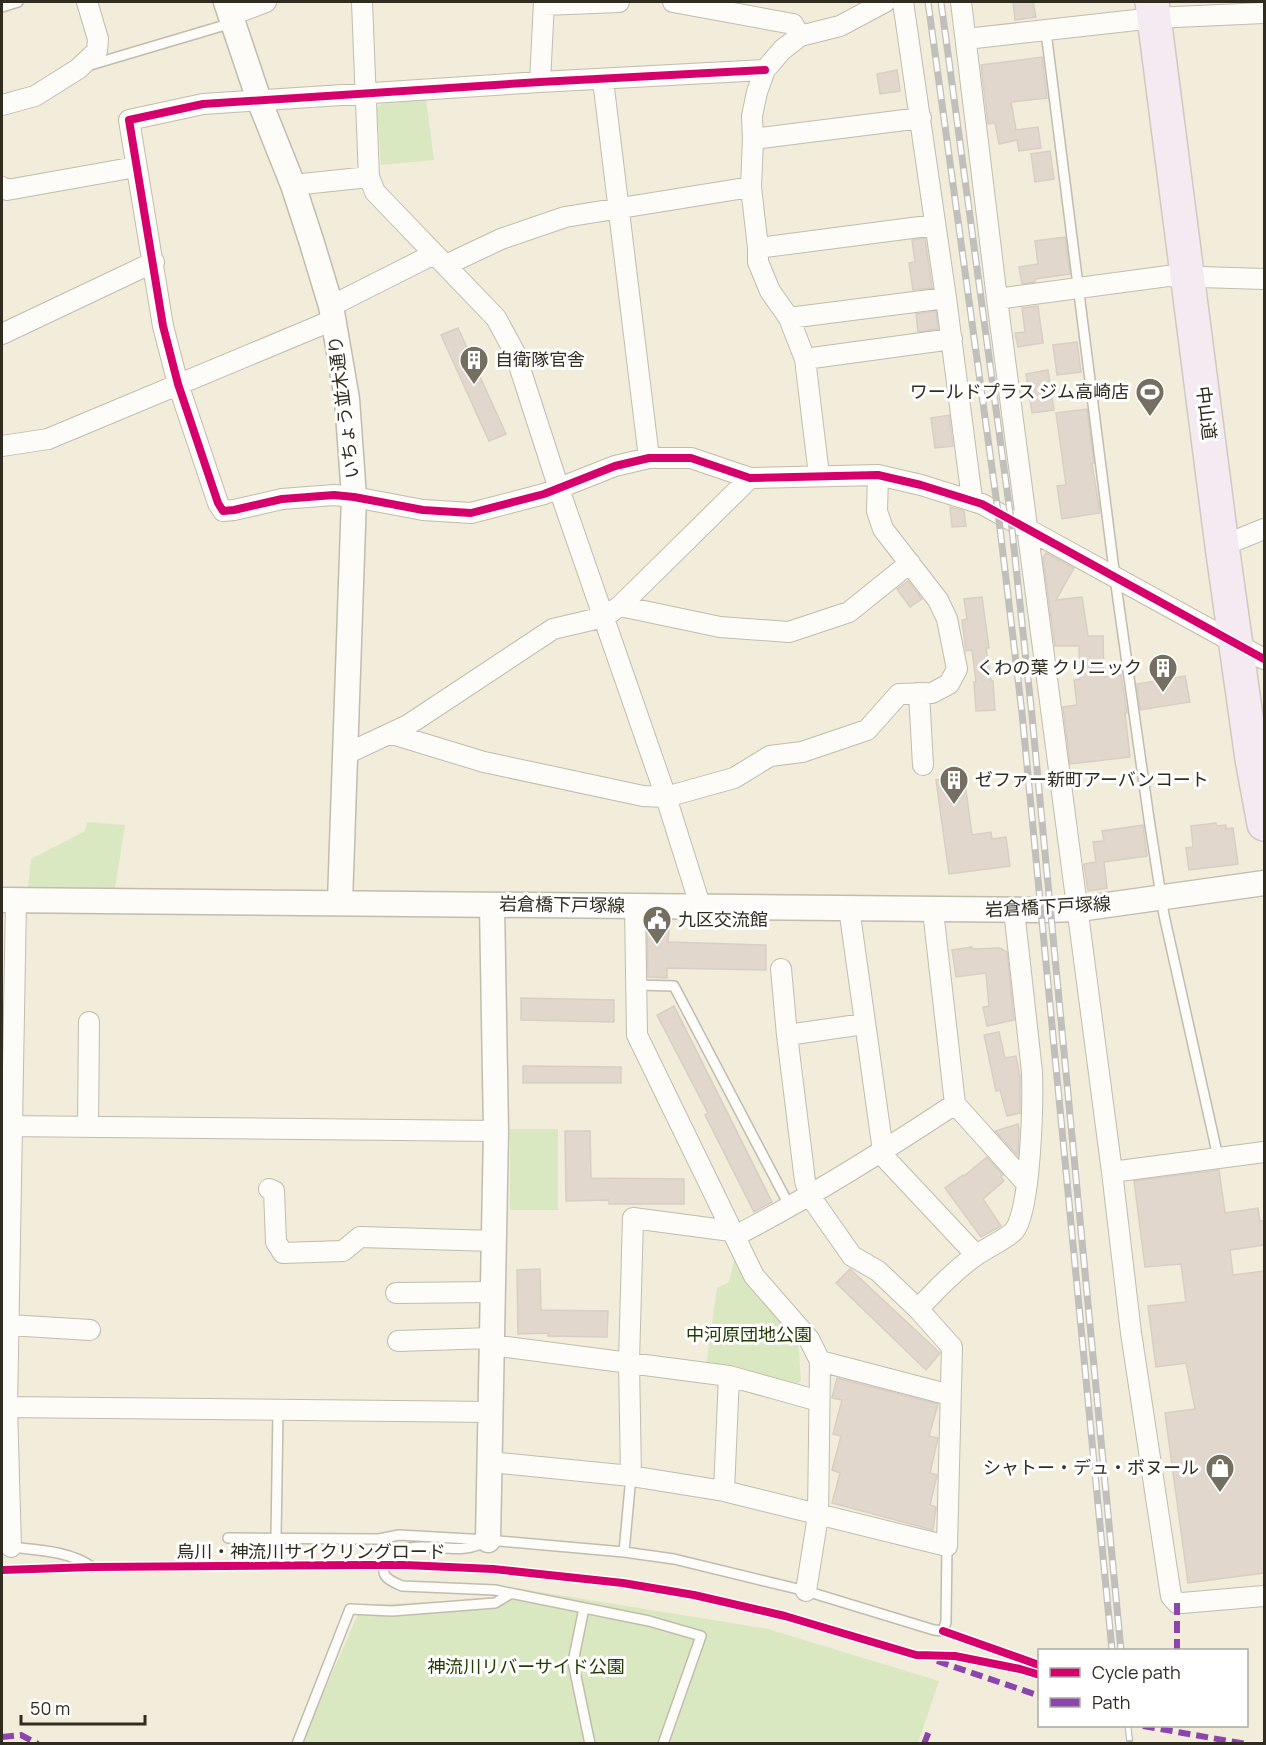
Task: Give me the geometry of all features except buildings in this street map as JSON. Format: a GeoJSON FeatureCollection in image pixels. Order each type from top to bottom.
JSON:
{"type":"FeatureCollection","features":[{"type":"Feature","properties":{"kind":"highway","name":"中山道"},"geometry":{"type":"LineString","coordinates":[[1153,10],[1222,546],[1251,652],[1252,759],[1264,824]]}},
{"type":"Feature","properties":{"kind":"street"},"geometry":{"type":"LineString","coordinates":[[2,105],[35,96],[78,69],[97,51],[98,39],[87,2]]}},
{"type":"Feature","properties":{"kind":"street"},"geometry":{"type":"LineString","coordinates":[[229,14],[266,2]]}},
{"type":"Feature","properties":{"kind":"street"},"geometry":{"type":"LineString","coordinates":[[362,2],[369,177],[375,192],[496,318],[515,353],[559,489],[612,611],[700,905]]}},
{"type":"Feature","properties":{"kind":"street"},"geometry":{"type":"LineString","coordinates":[[540,82],[544,3],[619,2]]}},
{"type":"Feature","properties":{"kind":"street"},"geometry":{"type":"LineString","coordinates":[[673,2],[793,24],[800,36]]}},
{"type":"Feature","properties":{"kind":"street"},"geometry":{"type":"LineString","coordinates":[[819,476],[805,359],[789,318],[770,291],[758,262],[751,187],[752,116],[765,70],[782,50],[800,36],[840,26],[885,2]]}},
{"type":"Feature","properties":{"kind":"street"},"geometry":{"type":"LineString","coordinates":[[903,2],[952,339],[972,499]]}},
{"type":"Feature","properties":{"kind":"street"},"geometry":{"type":"LineString","coordinates":[[961,2],[997,299],[1079,909],[1131,1333],[1171,1596],[1177,1603],[1182,1604],[1264,1596]]}},
{"type":"Feature","properties":{"kind":"street"},"geometry":{"type":"LineString","coordinates":[[966,39],[1046,32],[1153,10],[1264,13]]}},
{"type":"Feature","properties":{"kind":"street","name":"いちょう並木通り"},"geometry":{"type":"LineString","coordinates":[[229,14],[259,100],[293,185],[332,313],[346,399],[354,496],[340,902]]}},
{"type":"Feature","properties":{"kind":"street"},"geometry":{"type":"LineString","coordinates":[[765,70],[203,104],[129,120],[163,326],[178,384],[218,503],[223,511],[282,499],[334,495],[354,496],[423,510],[471,513],[559,489],[615,466],[650,458],[691,458],[750,478],[878,475],[972,499],[1251,652]]}},
{"type":"Feature","properties":{"kind":"street"},"geometry":{"type":"LineString","coordinates":[[603,80],[650,458]]}},
{"type":"Feature","properties":{"kind":"street"},"geometry":{"type":"LineString","coordinates":[[753,139],[921,118]]}},
{"type":"Feature","properties":{"kind":"street"},"geometry":{"type":"LineString","coordinates":[[2,186],[7,190],[136,166]]}},
{"type":"Feature","properties":{"kind":"street"},"geometry":{"type":"LineString","coordinates":[[293,185],[369,177]]}},
{"type":"Feature","properties":{"kind":"street"},"geometry":{"type":"LineString","coordinates":[[2,446],[48,439],[178,384],[332,313],[440,259],[565,217],[751,187]]}},
{"type":"Feature","properties":{"kind":"street"},"geometry":{"type":"LineString","coordinates":[[758,248],[935,225]]}},
{"type":"Feature","properties":{"kind":"street"},"geometry":{"type":"LineString","coordinates":[[2,334],[154,262]]}},
{"type":"Feature","properties":{"kind":"street"},"geometry":{"type":"LineString","coordinates":[[997,299],[1168,276],[1264,279]]}},
{"type":"Feature","properties":{"kind":"street"},"geometry":{"type":"LineString","coordinates":[[789,318],[946,298]]}},
{"type":"Feature","properties":{"kind":"street"},"geometry":{"type":"LineString","coordinates":[[805,359],[952,339]]}},
{"type":"Feature","properties":{"kind":"street"},"geometry":{"type":"LineString","coordinates":[[392,734],[484,762],[642,796],[666,797],[734,778],[770,756],[802,752],[867,730],[899,694],[932,693],[949,684],[957,669],[947,619],[938,600],[883,529],[876,511],[878,475]]}},
{"type":"Feature","properties":{"kind":"street"},"geometry":{"type":"LineString","coordinates":[[612,611],[750,478]]}},
{"type":"Feature","properties":{"kind":"street"},"geometry":{"type":"LineString","coordinates":[[1222,546],[1264,529]]}},
{"type":"Feature","properties":{"kind":"street"},"geometry":{"type":"LineString","coordinates":[[344,754],[408,726],[552,629],[612,611],[720,627],[789,632],[849,612],[910,562]]}},
{"type":"Feature","properties":{"kind":"street"},"geometry":{"type":"LineString","coordinates":[[919,693],[923,765]]}},
{"type":"Feature","properties":{"kind":"street","name":"岩倉橋下戸塚線"},"geometry":{"type":"LineString","coordinates":[[9,900],[700,905],[1014,910],[1079,909],[1264,883]]}},
{"type":"Feature","properties":{"kind":"street"},"geometry":{"type":"LineString","coordinates":[[9,900],[7,1126],[9,1325],[4,1407],[11,1547]]}},
{"type":"Feature","properties":{"kind":"street"},"geometry":{"type":"LineString","coordinates":[[488,1540],[496,1131],[492,905]]}},
{"type":"Feature","properties":{"kind":"street"},"geometry":{"type":"LineString","coordinates":[[635,906],[637,1035],[754,1276],[809,1338],[820,1361],[818,1516],[806,1591]]}},
{"type":"Feature","properties":{"kind":"street"},"geometry":{"type":"LineString","coordinates":[[849,908],[883,1151],[887,1160],[976,1255]]}},
{"type":"Feature","properties":{"kind":"street"},"geometry":{"type":"LineString","coordinates":[[933,910],[955,1104],[1026,1183]]}},
{"type":"Feature","properties":{"kind":"street"},"geometry":{"type":"LineString","coordinates":[[918,1309],[955,1271],[1014,1231],[1022,1215],[1026,1195],[1033,1093],[1014,910]]}},
{"type":"Feature","properties":{"kind":"street"},"geometry":{"type":"LineString","coordinates":[[490,1462],[631,1476],[724,1491],[947,1546],[952,1347],[918,1309],[878,1271],[852,1256],[810,1196],[806,1181],[787,1035],[781,969]]}},
{"type":"Feature","properties":{"kind":"street"},"geometry":{"type":"LineString","coordinates":[[88,1127],[89,1022]]}},
{"type":"Feature","properties":{"kind":"street"},"geometry":{"type":"LineString","coordinates":[[787,1035],[864,1024]]}},
{"type":"Feature","properties":{"kind":"street"},"geometry":{"type":"LineString","coordinates":[[631,1476],[629,1362],[633,1218],[733,1233],[810,1196],[955,1104]]}},
{"type":"Feature","properties":{"kind":"street"},"geometry":{"type":"LineString","coordinates":[[7,1126],[496,1131]]}},
{"type":"Feature","properties":{"kind":"street"},"geometry":{"type":"LineString","coordinates":[[1112,1172],[1264,1152]]}},
{"type":"Feature","properties":{"kind":"street"},"geometry":{"type":"LineString","coordinates":[[269,1189],[274,1191],[276,1242],[283,1253],[343,1251],[360,1237],[494,1241]]}},
{"type":"Feature","properties":{"kind":"street"},"geometry":{"type":"LineString","coordinates":[[396,1293],[493,1292]]}},
{"type":"Feature","properties":{"kind":"street"},"geometry":{"type":"LineString","coordinates":[[9,1325],[90,1330]]}},
{"type":"Feature","properties":{"kind":"street"},"geometry":{"type":"LineString","coordinates":[[398,1341],[492,1342],[729,1376],[819,1401]]}},
{"type":"Feature","properties":{"kind":"street"},"geometry":{"type":"LineString","coordinates":[[820,1361],[950,1395]]}},
{"type":"Feature","properties":{"kind":"street"},"geometry":{"type":"LineString","coordinates":[[724,1491],[729,1376]]}},
{"type":"Feature","properties":{"kind":"street"},"geometry":{"type":"LineString","coordinates":[[4,1407],[491,1412]]}},
{"type":"Feature","properties":{"kind":"lane"},"geometry":{"type":"LineString","coordinates":[[2,8],[18,2]]}},
{"type":"Feature","properties":{"kind":"lane"},"geometry":{"type":"LineString","coordinates":[[78,69],[229,14]]}},
{"type":"Feature","properties":{"kind":"lane"},"geometry":{"type":"LineString","coordinates":[[1046,32],[1115,578],[1161,898],[1218,1157]]}},
{"type":"Feature","properties":{"kind":"lane"},"geometry":{"type":"LineString","coordinates":[[637,985],[674,986],[790,1207]]}},
{"type":"Feature","properties":{"kind":"lane"},"geometry":{"type":"LineString","coordinates":[[276,1538],[278,1411]]}},
{"type":"Feature","properties":{"kind":"lane"},"geometry":{"type":"LineString","coordinates":[[624,1552],[631,1476]]}},
{"type":"Feature","properties":{"kind":"lane"},"geometry":{"type":"LineString","coordinates":[[228,1538],[379,1539],[399,1535],[624,1552],[674,1559],[806,1591],[943,1631],[946,1622],[947,1546]]}},
{"type":"Feature","properties":{"kind":"lane"},"geometry":{"type":"LineString","coordinates":[[488,1540],[476,1548],[411,1547],[393,1552],[387,1556],[383,1565],[384,1575],[402,1586],[494,1590],[649,1621],[701,1636],[663,1743]]}},
{"type":"Feature","properties":{"kind":"lane"},"geometry":{"type":"LineString","coordinates":[[11,1547],[68,1556],[92,1567]]}},
{"type":"Feature","properties":{"kind":"lane"},"geometry":{"type":"LineString","coordinates":[[297,1743],[350,1609],[392,1611],[495,1603],[510,1594]]}},
{"type":"Feature","properties":{"kind":"lane"},"geometry":{"type":"LineString","coordinates":[[585,1608],[573,1662],[590,1743]]}},
{"type":"Feature","properties":{"kind":"green space"},"geometry":{"type":"Polygon","coordinates":[[[426,99],[434,160],[381,165],[377,108],[384,102],[426,99]]]}},
{"type":"Feature","properties":{"kind":"green space"},"geometry":{"type":"Polygon","coordinates":[[[87,822],[125,825],[115,888],[28,888],[31,859],[85,831],[87,822]]]}},
{"type":"Feature","properties":{"kind":"green space"},"geometry":{"type":"Polygon","coordinates":[[[510,1129],[558,1129],[558,1210],[510,1210],[510,1129]]]}},
{"type":"Feature","properties":{"kind":"green space","name":"中河原団地公園"},"geometry":{"type":"Polygon","coordinates":[[[735,1257],[798,1337],[801,1381],[792,1387],[706,1366],[717,1288],[729,1282],[735,1257]]]}},
{"type":"Feature","properties":{"kind":"green space","name":"神流川リバーサイド公園"},"geometry":{"type":"Polygon","coordinates":[[[509,1587],[768,1629],[939,1681],[918,1743],[301,1744],[362,1605],[492,1599],[509,1587]]]}},
{"type":"Feature","properties":{"kind":"railway"},"geometry":{"type":"LineString","coordinates":[[928,2],[998,512],[1022,713],[1112,1649]]}},
{"type":"Feature","properties":{"kind":"railway"},"geometry":{"type":"LineString","coordinates":[[941,2],[1011,520],[1032,716],[1121,1649]]}},
{"type":"Feature","properties":{"kind":"railway"},"geometry":{"type":"LineString","coordinates":[[1128,1727],[1130,1744]]}},
{"type":"Feature","properties":{"kind":"marked path"},"geometry":{"type":"LineString","coordinates":[[1177,1603],[1177,1649]]}},
{"type":"Feature","properties":{"kind":"marked path"},"geometry":{"type":"LineString","coordinates":[[937,1661],[1038,1695]]}},
{"type":"Feature","properties":{"kind":"marked path"},"geometry":{"type":"LineString","coordinates":[[1149,1727],[1246,1744]]}},
{"type":"Feature","properties":{"kind":"marked path"},"geometry":{"type":"LineString","coordinates":[[924,1744],[929,1731]]}},
{"type":"Feature","properties":{"kind":"marked path"},"geometry":{"type":"LineString","coordinates":[[2,1737],[21,1735],[38,1744]]}},
{"type":"Feature","properties":{"kind":"cycle path"},"geometry":{"type":"LineString","coordinates":[[765,70],[203,104],[129,120],[163,326],[178,384],[218,503],[223,511],[282,499],[334,495],[423,510],[471,513],[544,494],[615,466],[649,458],[691,458],[750,478],[878,475],[921,485],[982,504],[1264,659]]}},
{"type":"Feature","properties":{"kind":"cycle path","name":"烏川・神流川サイクリングロード"},"geometry":{"type":"LineString","coordinates":[[2,1570],[363,1565],[493,1569],[623,1583],[694,1595],[785,1616],[916,1655],[955,1656],[1038,1674]]}},
{"type":"Feature","properties":{"kind":"cycle path"},"geometry":{"type":"LineString","coordinates":[[943,1631],[1038,1665]]}},
{"type":"Feature","properties":{"kind":"place","name":"自衛隊官舎"},"geometry":{"type":"Point","coordinates":[474,386]}},
{"type":"Feature","properties":{"kind":"place","name":"ワールドプラス ジム高崎店"},"geometry":{"type":"Point","coordinates":[1150,418]}},
{"type":"Feature","properties":{"kind":"place","name":"くわの葉 クリニック"},"geometry":{"type":"Point","coordinates":[1163,694]}},
{"type":"Feature","properties":{"kind":"place","name":"ゼファー新町アーバンコート"},"geometry":{"type":"Point","coordinates":[954,806]}},
{"type":"Feature","properties":{"kind":"place","name":"九区交流館"},"geometry":{"type":"Point","coordinates":[657,946]}},
{"type":"Feature","properties":{"kind":"place","name":"シャトー・デュ・ボヌール"},"geometry":{"type":"Point","coordinates":[1220,1494]}}]}
